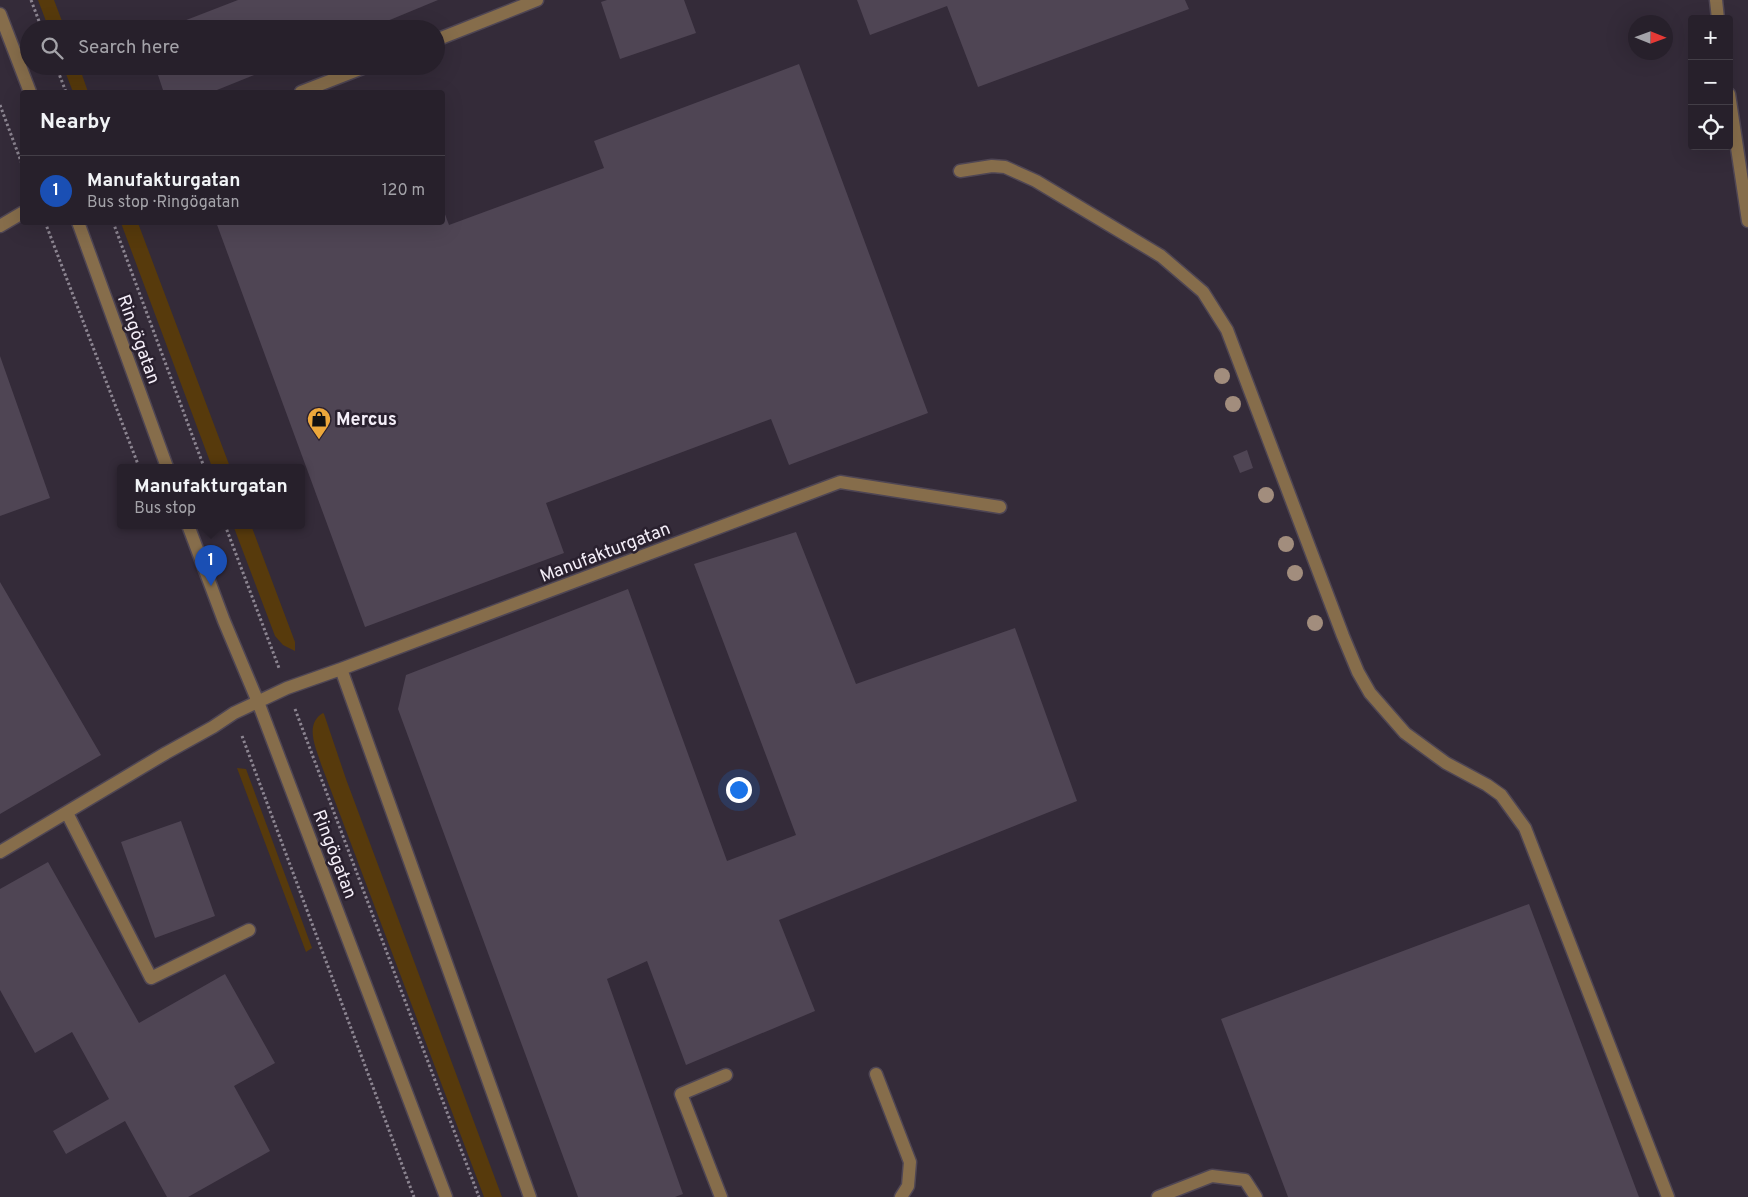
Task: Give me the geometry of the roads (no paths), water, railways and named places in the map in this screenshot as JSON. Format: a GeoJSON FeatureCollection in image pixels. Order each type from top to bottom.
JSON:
{"type":"FeatureCollection","features":[{"type":"Feature","properties":{"kind":"street"},"geometry":{"type":"LineString","coordinates":[[445,36],[537,0]]}},
{"type":"Feature","properties":{"kind":"street"},"geometry":{"type":"LineString","coordinates":[[1716,0],[1718,15]]}},
{"type":"Feature","properties":{"kind":"street"},"geometry":{"type":"LineString","coordinates":[[0,14],[20,66]]}},
{"type":"Feature","properties":{"kind":"street"},"geometry":{"type":"LineString","coordinates":[[23,75],[29,90]]}},
{"type":"Feature","properties":{"kind":"street"},"geometry":{"type":"LineString","coordinates":[[306,90],[345,75]]}},
{"type":"Feature","properties":{"kind":"street"},"geometry":{"type":"LineString","coordinates":[[1731,105],[1748,221]]}},
{"type":"Feature","properties":{"kind":"street"},"geometry":{"type":"LineString","coordinates":[[960,171],[992,166],[1005,167],[1036,181],[1161,256],[1203,292],[1228,330],[1343,636],[1358,672],[1370,693],[1404,733],[1446,763],[1487,785],[1501,795],[1525,828],[1668,1197]]}},
{"type":"Feature","properties":{"kind":"street"},"geometry":{"type":"LineString","coordinates":[[0,226],[20,213]]}},
{"type":"Feature","properties":{"kind":"street","name":"Ringögatan"},"geometry":{"type":"LineString","coordinates":[[79,225],[167,464]]}},
{"type":"Feature","properties":{"kind":"street","name":"Manufakturgatan"},"geometry":{"type":"LineString","coordinates":[[0,852],[234,713],[287,688],[840,482],[1000,507]]}},
{"type":"Feature","properties":{"kind":"street","name":"Ringögatan"},"geometry":{"type":"LineString","coordinates":[[190,529],[224,621],[258,702],[446,1197]]}},
{"type":"Feature","properties":{"kind":"street"},"geometry":{"type":"LineString","coordinates":[[341,669],[530,1197]]}},
{"type":"Feature","properties":{"kind":"street"},"geometry":{"type":"LineString","coordinates":[[67,813],[151,978],[249,930]]}},
{"type":"Feature","properties":{"kind":"street"},"geometry":{"type":"LineString","coordinates":[[876,1074],[910,1162],[908,1186],[901,1197]]}},
{"type":"Feature","properties":{"kind":"street"},"geometry":{"type":"LineString","coordinates":[[721,1197],[681,1094],[726,1075]]}},
{"type":"Feature","properties":{"kind":"street"},"geometry":{"type":"LineString","coordinates":[[1158,1197],[1212,1176],[1245,1180],[1256,1197]]}},
{"type":"Feature","properties":{"kind":"place","name":"Mercus"},"geometry":{"type":"Point","coordinates":[319,440]}},
{"type":"Feature","properties":{"kind":"place","name":"Manufakturgatan"},"geometry":{"type":"Point","coordinates":[211,586]}}]}
